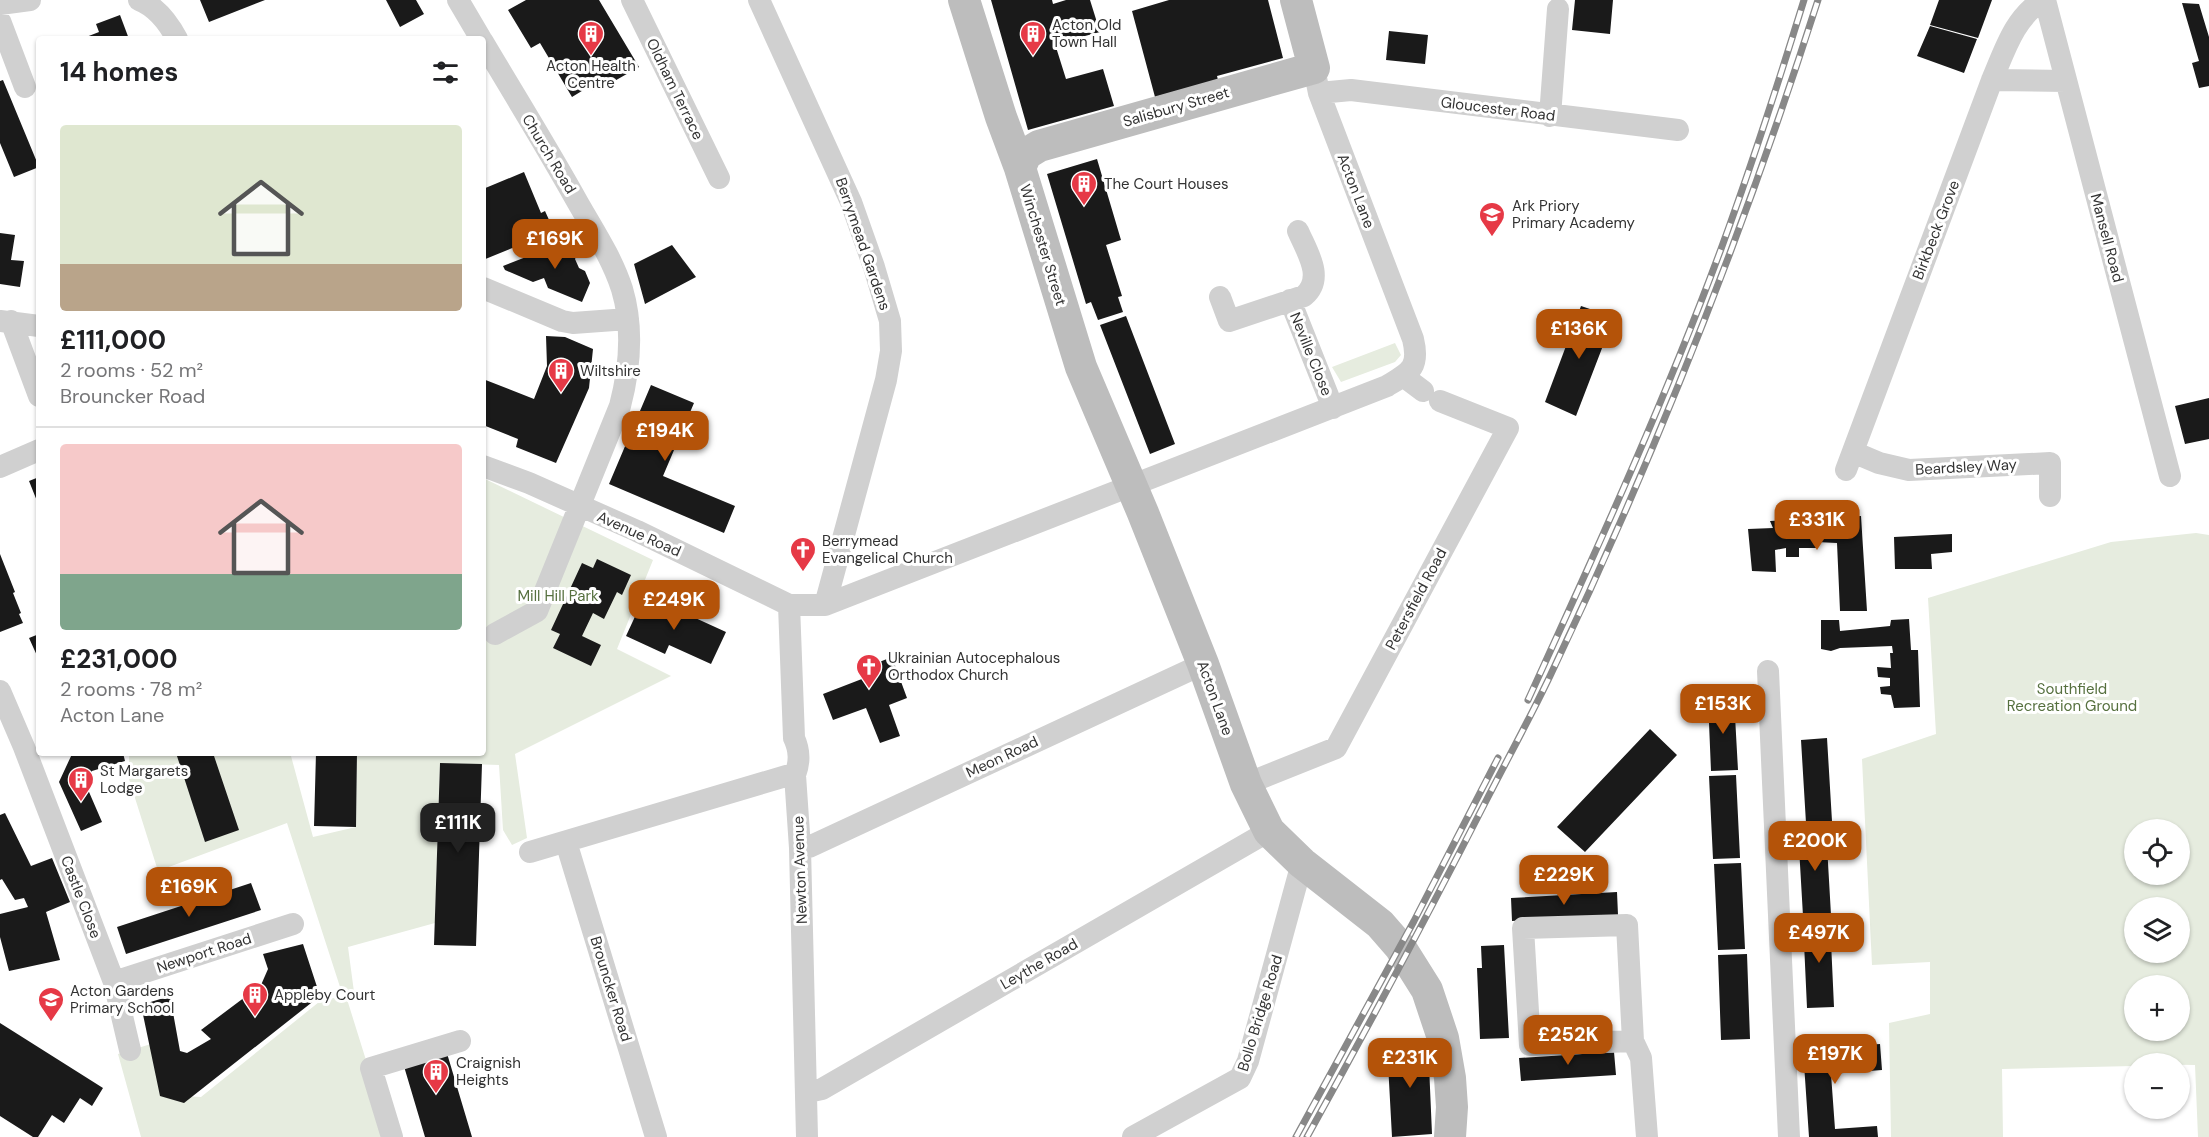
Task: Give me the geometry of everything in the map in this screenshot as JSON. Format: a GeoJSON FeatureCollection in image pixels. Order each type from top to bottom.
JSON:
{"type":"FeatureCollection","features":[{"type":"Feature","properties":{"kind":"main road","name":"Winchester Street"},"geometry":{"type":"LineString","coordinates":[[964,0],[1006,130],[1029,157],[1081,367],[1131,486]]}},
{"type":"Feature","properties":{"kind":"main road","name":"Acton Lane"},"geometry":{"type":"LineString","coordinates":[[1296,0],[1316,81]]}},
{"type":"Feature","properties":{"kind":"main road","name":"Salisbury Street"},"geometry":{"type":"LineString","coordinates":[[1029,157],[1316,81]]}},
{"type":"Feature","properties":{"kind":"main road","name":"Acton Lane"},"geometry":{"type":"LineString","coordinates":[[1131,486],[1203,664],[1246,784],[1269,831],[1302,863],[1380,924],[1400,947],[1427,990],[1443,1038],[1450,1078],[1452,1107],[1450,1137]]}},
{"type":"Feature","properties":{"kind":"street"},"geometry":{"type":"LineString","coordinates":[[0,4],[30,0]]}},
{"type":"Feature","properties":{"kind":"street"},"geometry":{"type":"LineString","coordinates":[[139,0],[151,4],[171,26],[176,36]]}},
{"type":"Feature","properties":{"kind":"street","name":"Church Road"},"geometry":{"type":"LineString","coordinates":[[458,0],[479,36]]}},
{"type":"Feature","properties":{"kind":"street","name":"Oldham Terrace"},"geometry":{"type":"LineString","coordinates":[[632,0],[719,178]]}},
{"type":"Feature","properties":{"kind":"street","name":"Berrymead Gardens"},"geometry":{"type":"LineString","coordinates":[[759,0],[851,202],[890,321],[891,351],[886,380],[825,605]]}},
{"type":"Feature","properties":{"kind":"street","name":"Birkbeck Grove"},"geometry":{"type":"LineString","coordinates":[[1850,461],[1992,80],[2022,17],[2044,0]]}},
{"type":"Feature","properties":{"kind":"street","name":"Mansell Road"},"geometry":{"type":"LineString","coordinates":[[2044,0],[2170,476]]}},
{"type":"Feature","properties":{"kind":"street"},"geometry":{"type":"LineString","coordinates":[[1550,116],[1558,9]]}},
{"type":"Feature","properties":{"kind":"street"},"geometry":{"type":"LineString","coordinates":[[0,21],[25,87]]}},
{"type":"Feature","properties":{"kind":"street","name":"Church Road"},"geometry":{"type":"LineString","coordinates":[[486,48],[610,260],[622,289],[628,319],[629,350],[625,387],[620,406],[537,612],[495,634]]}},
{"type":"Feature","properties":{"kind":"street"},"geometry":{"type":"LineString","coordinates":[[1992,80],[2066,81]]}},
{"type":"Feature","properties":{"kind":"street","name":"Gloucester Road"},"geometry":{"type":"LineString","coordinates":[[1316,81],[1351,90],[1678,130]]}},
{"type":"Feature","properties":{"kind":"street","name":"Acton Lane"},"geometry":{"type":"LineString","coordinates":[[1316,81],[1413,339],[1417,354],[1414,366],[1403,376]]}},
{"type":"Feature","properties":{"kind":"street","name":"Neville Close"},"geometry":{"type":"LineString","coordinates":[[1220,297],[1228,321],[1304,296],[1312,288],[1315,277],[1313,266],[1298,231]]}},
{"type":"Feature","properties":{"kind":"street"},"geometry":{"type":"LineString","coordinates":[[486,289],[562,321],[573,323],[628,319]]}},
{"type":"Feature","properties":{"kind":"street","name":"Neville Close"},"geometry":{"type":"LineString","coordinates":[[1290,300],[1333,408]]}},
{"type":"Feature","properties":{"kind":"street"},"geometry":{"type":"LineString","coordinates":[[6,321],[36,326]]}},
{"type":"Feature","properties":{"kind":"street"},"geometry":{"type":"LineString","coordinates":[[6,321],[36,389]]}},
{"type":"Feature","properties":{"kind":"street"},"geometry":{"type":"LineString","coordinates":[[1131,486],[1333,408],[1386,386],[1403,376]]}},
{"type":"Feature","properties":{"kind":"street","name":"Petersfield Road"},"geometry":{"type":"LineString","coordinates":[[1246,784],[1336,748],[1508,428],[1431,396],[1403,376]]}},
{"type":"Feature","properties":{"kind":"street"},"geometry":{"type":"LineString","coordinates":[[0,467],[36,451]]}},
{"type":"Feature","properties":{"kind":"street","name":"Beardsley Way"},"geometry":{"type":"LineString","coordinates":[[1850,461],[1909,470],[2050,464],[2050,496]]}},
{"type":"Feature","properties":{"kind":"street","name":"Avenue Road"},"geometry":{"type":"LineString","coordinates":[[486,467],[529,483],[637,531],[789,605],[825,605],[1131,486]]}},
{"type":"Feature","properties":{"kind":"street","name":"Newton Avenue"},"geometry":{"type":"LineString","coordinates":[[789,605],[794,738],[799,748],[799,765],[795,775],[800,848],[808,1092],[807,1137]]}},
{"type":"Feature","properties":{"kind":"street","name":"Meon Road"},"geometry":{"type":"LineString","coordinates":[[800,848],[809,846],[1203,664]]}},
{"type":"Feature","properties":{"kind":"street"},"geometry":{"type":"LineString","coordinates":[[1768,671],[1789,1137]]}},
{"type":"Feature","properties":{"kind":"street","name":"Castle Close"},"geometry":{"type":"LineString","coordinates":[[0,691],[31,745],[114,982],[130,1050]]}},
{"type":"Feature","properties":{"kind":"street"},"geometry":{"type":"LineString","coordinates":[[530,852],[795,775]]}},
{"type":"Feature","properties":{"kind":"street","name":"Leythe Road"},"geometry":{"type":"LineString","coordinates":[[808,1092],[822,1089],[1269,831]]}},
{"type":"Feature","properties":{"kind":"street","name":"Brouncker Road"},"geometry":{"type":"LineString","coordinates":[[566,842],[656,1137]]}},
{"type":"Feature","properties":{"kind":"street","name":"Bollo Bridge Road"},"geometry":{"type":"LineString","coordinates":[[1133,1137],[1240,1078],[1248,1061],[1302,863]]}},
{"type":"Feature","properties":{"kind":"street","name":"Newport Road"},"geometry":{"type":"LineString","coordinates":[[114,982],[293,924]]}},
{"type":"Feature","properties":{"kind":"street"},"geometry":{"type":"LineString","coordinates":[[1633,1041],[1530,1045],[1522,928],[1626,925],[1633,1041],[1641,1058],[1647,1137]]}},
{"type":"Feature","properties":{"kind":"street"},"geometry":{"type":"LineString","coordinates":[[392,1137],[371,1068],[460,1041]]}},
{"type":"Feature","properties":{"kind":"green space"},"geometry":{"type":"Polygon","coordinates":[[[1395,343],[1401,355],[1395,362],[1341,382],[1332,367],[1395,343]]]}},
{"type":"Feature","properties":{"kind":"green space","name":"Mill Hill Park"},"geometry":{"type":"Polygon","coordinates":[[[486,479],[653,560],[617,649],[671,676],[515,754],[527,838],[512,845],[503,830],[499,765],[440,763],[435,923],[348,947],[354,992],[346,996],[390,1137],[141,1137],[118,1054],[151,1044],[166,1095],[201,1097],[319,1002],[345,995],[341,990],[287,823],[158,871],[129,779],[129,756],[291,756],[313,837],[356,827],[357,756],[486,756],[486,479]]]}},
{"type":"Feature","properties":{"kind":"green space","name":"Southfield Recreation Ground"},"geometry":{"type":"Polygon","coordinates":[[[2196,533],[2209,535],[2209,1137],[2198,1137],[2195,1065],[2190,1065],[2190,1053],[2124,1053],[2124,1066],[2002,1069],[2003,1137],[1891,1137],[1889,1023],[1930,1014],[1930,962],[1872,965],[1862,759],[1936,734],[1928,598],[2111,542],[2196,533]]]}},
{"type":"Feature","properties":{"kind":"building"},"geometry":{"type":"Polygon","coordinates":[[[200,0],[265,0],[209,22],[200,0]]]}},
{"type":"Feature","properties":{"kind":"building"},"geometry":{"type":"Polygon","coordinates":[[[386,0],[416,0],[424,14],[400,27],[386,0]]]}},
{"type":"Feature","properties":{"kind":"building","name":"Acton Health Centre"},"geometry":{"type":"Polygon","coordinates":[[[526,0],[599,0],[639,67],[611,83],[610,81],[593,91],[590,86],[572,97],[540,43],[531,48],[508,10],[526,0]]]}},
{"type":"Feature","properties":{"kind":"building","name":"Acton Old Town Hall"},"geometry":{"type":"Polygon","coordinates":[[[991,0],[1052,0],[1053,4],[1066,0],[1090,0],[1100,32],[1055,44],[1066,79],[1103,69],[1114,106],[1028,130],[991,0]]]}},
{"type":"Feature","properties":{"kind":"building"},"geometry":{"type":"Polygon","coordinates":[[[1169,0],[1268,0],[1283,58],[1217,76],[1218,80],[1155,97],[1132,11],[1169,0]]]}},
{"type":"Feature","properties":{"kind":"building"},"geometry":{"type":"Polygon","coordinates":[[[1575,0],[1613,0],[1610,34],[1572,30],[1575,0]]]}},
{"type":"Feature","properties":{"kind":"building"},"geometry":{"type":"Polygon","coordinates":[[[1939,0],[1992,0],[1978,38],[1930,25],[1939,0]]]}},
{"type":"Feature","properties":{"kind":"building"},"geometry":{"type":"Polygon","coordinates":[[[2182,3],[2199,4],[2209,37],[2209,86],[2199,88],[2192,63],[2199,61],[2182,3]]]}},
{"type":"Feature","properties":{"kind":"building"},"geometry":{"type":"Polygon","coordinates":[[[120,15],[128,36],[89,36],[99,32],[96,24],[120,15]]]}},
{"type":"Feature","properties":{"kind":"building"},"geometry":{"type":"Polygon","coordinates":[[[1930,26],[1977,39],[1964,73],[1917,56],[1930,26]]]}},
{"type":"Feature","properties":{"kind":"building"},"geometry":{"type":"Polygon","coordinates":[[[1389,31],[1428,35],[1425,64],[1386,60],[1389,31]]]}},
{"type":"Feature","properties":{"kind":"building"},"geometry":{"type":"Polygon","coordinates":[[[3,80],[36,160],[36,168],[14,177],[0,143],[0,81],[3,80]]]}},
{"type":"Feature","properties":{"kind":"building","name":"The Court Houses"},"geometry":{"type":"Polygon","coordinates":[[[1097,159],[1121,240],[1106,245],[1122,296],[1118,297],[1123,312],[1098,320],[1091,302],[1086,304],[1047,174],[1097,159]]]}},
{"type":"Feature","properties":{"kind":"building"},"geometry":{"type":"Polygon","coordinates":[[[524,172],[541,213],[545,211],[554,231],[486,259],[486,188],[524,172]]]}},
{"type":"Feature","properties":{"kind":"building"},"geometry":{"type":"Polygon","coordinates":[[[0,233],[15,235],[11,260],[24,261],[20,287],[0,284],[0,233]]]}},
{"type":"Feature","properties":{"kind":"building"},"geometry":{"type":"Polygon","coordinates":[[[572,239],[578,253],[575,259],[579,268],[585,271],[590,283],[582,302],[548,288],[544,278],[533,282],[505,270],[503,266],[572,239]]]}},
{"type":"Feature","properties":{"kind":"building"},"geometry":{"type":"Polygon","coordinates":[[[672,245],[696,277],[645,304],[634,264],[672,245]]]}},
{"type":"Feature","properties":{"kind":"building"},"geometry":{"type":"Polygon","coordinates":[[[1581,306],[1614,317],[1576,416],[1545,402],[1581,306]]]}},
{"type":"Feature","properties":{"kind":"building"},"geometry":{"type":"Polygon","coordinates":[[[1126,316],[1175,444],[1150,454],[1100,325],[1126,316]]]}},
{"type":"Feature","properties":{"kind":"building","name":"Wiltshire"},"geometry":{"type":"Polygon","coordinates":[[[546,336],[565,337],[593,349],[589,388],[556,463],[516,447],[518,439],[486,426],[486,380],[534,399],[547,366],[546,336]]]}},
{"type":"Feature","properties":{"kind":"building"},"geometry":{"type":"Polygon","coordinates":[[[651,385],[694,403],[663,476],[735,506],[724,533],[609,484],[651,385]]]}},
{"type":"Feature","properties":{"kind":"building"},"geometry":{"type":"Polygon","coordinates":[[[2209,398],[2209,439],[2185,444],[2175,406],[2209,398]]]}},
{"type":"Feature","properties":{"kind":"building"},"geometry":{"type":"Polygon","coordinates":[[[36,478],[36,498],[29,481],[36,478]]]}},
{"type":"Feature","properties":{"kind":"building"},"geometry":{"type":"Polygon","coordinates":[[[1861,516],[1867,611],[1840,611],[1837,543],[1817,542],[1817,548],[1799,548],[1799,557],[1786,557],[1786,548],[1775,550],[1776,572],[1752,571],[1748,529],[1773,528],[1770,521],[1861,516]]]}},
{"type":"Feature","properties":{"kind":"building"},"geometry":{"type":"Polygon","coordinates":[[[1952,534],[1952,552],[1931,554],[1932,569],[1895,569],[1894,537],[1952,534]]]}},
{"type":"Feature","properties":{"kind":"building"},"geometry":{"type":"Polygon","coordinates":[[[0,554],[15,592],[13,593],[23,623],[0,632],[0,554]]]}},
{"type":"Feature","properties":{"kind":"building"},"geometry":{"type":"Polygon","coordinates":[[[597,559],[631,575],[622,595],[617,592],[604,619],[593,613],[582,636],[601,645],[591,666],[553,648],[560,634],[551,630],[582,563],[593,568],[597,559]]]}},
{"type":"Feature","properties":{"kind":"building"},"geometry":{"type":"Polygon","coordinates":[[[645,595],[726,632],[711,664],[669,645],[665,654],[626,636],[645,595]]]}},
{"type":"Feature","properties":{"kind":"building"},"geometry":{"type":"Polygon","coordinates":[[[1909,619],[1911,650],[1918,650],[1920,707],[1894,708],[1891,695],[1881,694],[1880,687],[1890,686],[1890,678],[1878,677],[1877,667],[1891,668],[1892,646],[1840,648],[1831,651],[1821,649],[1821,620],[1839,620],[1840,631],[1890,626],[1891,620],[1909,619]]]}},
{"type":"Feature","properties":{"kind":"building"},"geometry":{"type":"Polygon","coordinates":[[[36,635],[36,653],[29,638],[36,635]]]}},
{"type":"Feature","properties":{"kind":"building","name":"Ukrainian Autocephalous Orthodox Church"},"geometry":{"type":"Polygon","coordinates":[[[892,657],[907,698],[889,705],[900,736],[880,743],[866,708],[833,720],[823,694],[867,677],[864,668],[892,657]]]}},
{"type":"Feature","properties":{"kind":"building"},"geometry":{"type":"Polygon","coordinates":[[[1734,698],[1738,770],[1711,771],[1708,699],[1734,698]]]}},
{"type":"Feature","properties":{"kind":"building"},"geometry":{"type":"Polygon","coordinates":[[[1650,729],[1677,755],[1585,852],[1557,827],[1650,729]]]}},
{"type":"Feature","properties":{"kind":"building"},"geometry":{"type":"Polygon","coordinates":[[[1827,738],[1832,821],[1806,823],[1801,740],[1827,738]]]}},
{"type":"Feature","properties":{"kind":"building","name":"St Margarets Lodge"},"geometry":{"type":"Polygon","coordinates":[[[71,756],[124,756],[125,761],[92,771],[86,785],[102,822],[81,831],[59,782],[71,756]]]}},
{"type":"Feature","properties":{"kind":"building"},"geometry":{"type":"Polygon","coordinates":[[[177,756],[214,756],[239,830],[205,842],[177,756]]]}},
{"type":"Feature","properties":{"kind":"building"},"geometry":{"type":"Polygon","coordinates":[[[316,756],[357,756],[356,827],[314,826],[316,756]]]}},
{"type":"Feature","properties":{"kind":"building"},"geometry":{"type":"Polygon","coordinates":[[[440,763],[482,764],[476,946],[434,945],[440,763]]]}},
{"type":"Feature","properties":{"kind":"building"},"geometry":{"type":"Polygon","coordinates":[[[1736,775],[1740,858],[1713,859],[1709,776],[1736,775]]]}},
{"type":"Feature","properties":{"kind":"building"},"geometry":{"type":"Polygon","coordinates":[[[5,813],[31,866],[52,858],[70,902],[46,912],[60,960],[9,971],[0,937],[0,914],[28,907],[24,898],[15,900],[2,879],[0,880],[0,815],[5,813]]]}},
{"type":"Feature","properties":{"kind":"building"},"geometry":{"type":"Polygon","coordinates":[[[1826,828],[1831,915],[1803,916],[1798,830],[1826,828]]]}},
{"type":"Feature","properties":{"kind":"building"},"geometry":{"type":"Polygon","coordinates":[[[1741,863],[1745,949],[1718,950],[1714,864],[1741,863]]]}},
{"type":"Feature","properties":{"kind":"building"},"geometry":{"type":"Polygon","coordinates":[[[251,883],[261,910],[126,954],[117,927],[251,883]]]}},
{"type":"Feature","properties":{"kind":"building"},"geometry":{"type":"Polygon","coordinates":[[[1617,892],[1618,915],[1512,921],[1511,898],[1617,892]]]}},
{"type":"Feature","properties":{"kind":"building"},"geometry":{"type":"Polygon","coordinates":[[[1830,920],[1834,1007],[1807,1008],[1803,921],[1830,920]]]}},
{"type":"Feature","properties":{"kind":"building","name":"Appleby Court"},"geometry":{"type":"Polygon","coordinates":[[[303,944],[320,996],[184,1103],[160,1096],[141,1005],[170,996],[180,1051],[187,1053],[211,1039],[201,1030],[261,985],[268,969],[263,954],[303,944]]]}},
{"type":"Feature","properties":{"kind":"building"},"geometry":{"type":"Polygon","coordinates":[[[1504,945],[1509,1038],[1480,1039],[1477,968],[1482,968],[1481,946],[1504,945]]]}},
{"type":"Feature","properties":{"kind":"building"},"geometry":{"type":"Polygon","coordinates":[[[1747,954],[1750,1039],[1721,1040],[1718,955],[1747,954]]]}},
{"type":"Feature","properties":{"kind":"building"},"geometry":{"type":"Polygon","coordinates":[[[0,1023],[103,1088],[92,1106],[80,1098],[64,1123],[52,1115],[38,1137],[33,1137],[0,1116],[0,1023]]]}},
{"type":"Feature","properties":{"kind":"building"},"geometry":{"type":"Polygon","coordinates":[[[1428,1042],[1432,1134],[1392,1137],[1387,1045],[1428,1042]]]}},
{"type":"Feature","properties":{"kind":"building"},"geometry":{"type":"Polygon","coordinates":[[[1880,1044],[1882,1070],[1831,1074],[1835,1129],[1877,1126],[1878,1137],[1809,1137],[1803,1049],[1880,1044]]]}},
{"type":"Feature","properties":{"kind":"building","name":"Craignish Heights"},"geometry":{"type":"Polygon","coordinates":[[[446,1050],[472,1137],[425,1137],[403,1063],[446,1050]]]}},
{"type":"Feature","properties":{"kind":"building"},"geometry":{"type":"Polygon","coordinates":[[[1614,1052],[1616,1075],[1521,1081],[1519,1058],[1614,1052]]]}},
{"type":"Feature","properties":{"kind":"railway"},"geometry":{"type":"LineString","coordinates":[[1528,700],[1629,476],[1699,306],[1754,156],[1804,0]]}},
{"type":"Feature","properties":{"kind":"railway"},"geometry":{"type":"LineString","coordinates":[[1307,1137],[1465,842],[1542,692],[1588,594],[1661,427],[1728,258],[1760,172],[1818,0]]}},
{"type":"Feature","properties":{"kind":"railway"},"geometry":{"type":"LineString","coordinates":[[1296,1137],[1414,921],[1498,758]]}},
{"type":"Feature","properties":{"kind":"place","name":"Acton Health Centre"},"geometry":{"type":"Point","coordinates":[591,57]}},
{"type":"Feature","properties":{"kind":"place","name":"Acton Old Town Hall"},"geometry":{"type":"Point","coordinates":[1033,57]}},
{"type":"Feature","properties":{"kind":"place","name":"The Court Houses"},"geometry":{"type":"Point","coordinates":[1084,207]}},
{"type":"Feature","properties":{"kind":"place","name":"Ark Priory Primary Academy"},"geometry":{"type":"Point","coordinates":[1492,238]}},
{"type":"Feature","properties":{"kind":"place","name":"Wiltshire"},"geometry":{"type":"Point","coordinates":[561,394]}},
{"type":"Feature","properties":{"kind":"place","name":"Berrymead Evangelical Church"},"geometry":{"type":"Point","coordinates":[803,573]}},
{"type":"Feature","properties":{"kind":"place","name":"Ukrainian Autocephalous Orthodox Church"},"geometry":{"type":"Point","coordinates":[869,690]}},
{"type":"Feature","properties":{"kind":"place","name":"St Margarets Lodge"},"geometry":{"type":"Point","coordinates":[81,803]}},
{"type":"Feature","properties":{"kind":"place","name":"Appleby Court"},"geometry":{"type":"Point","coordinates":[255,1018]}},
{"type":"Feature","properties":{"kind":"place","name":"Acton Gardens Primary School"},"geometry":{"type":"Point","coordinates":[51,1023]}},
{"type":"Feature","properties":{"kind":"place","name":"Craignish Heights"},"geometry":{"type":"Point","coordinates":[436,1095]}}]}
